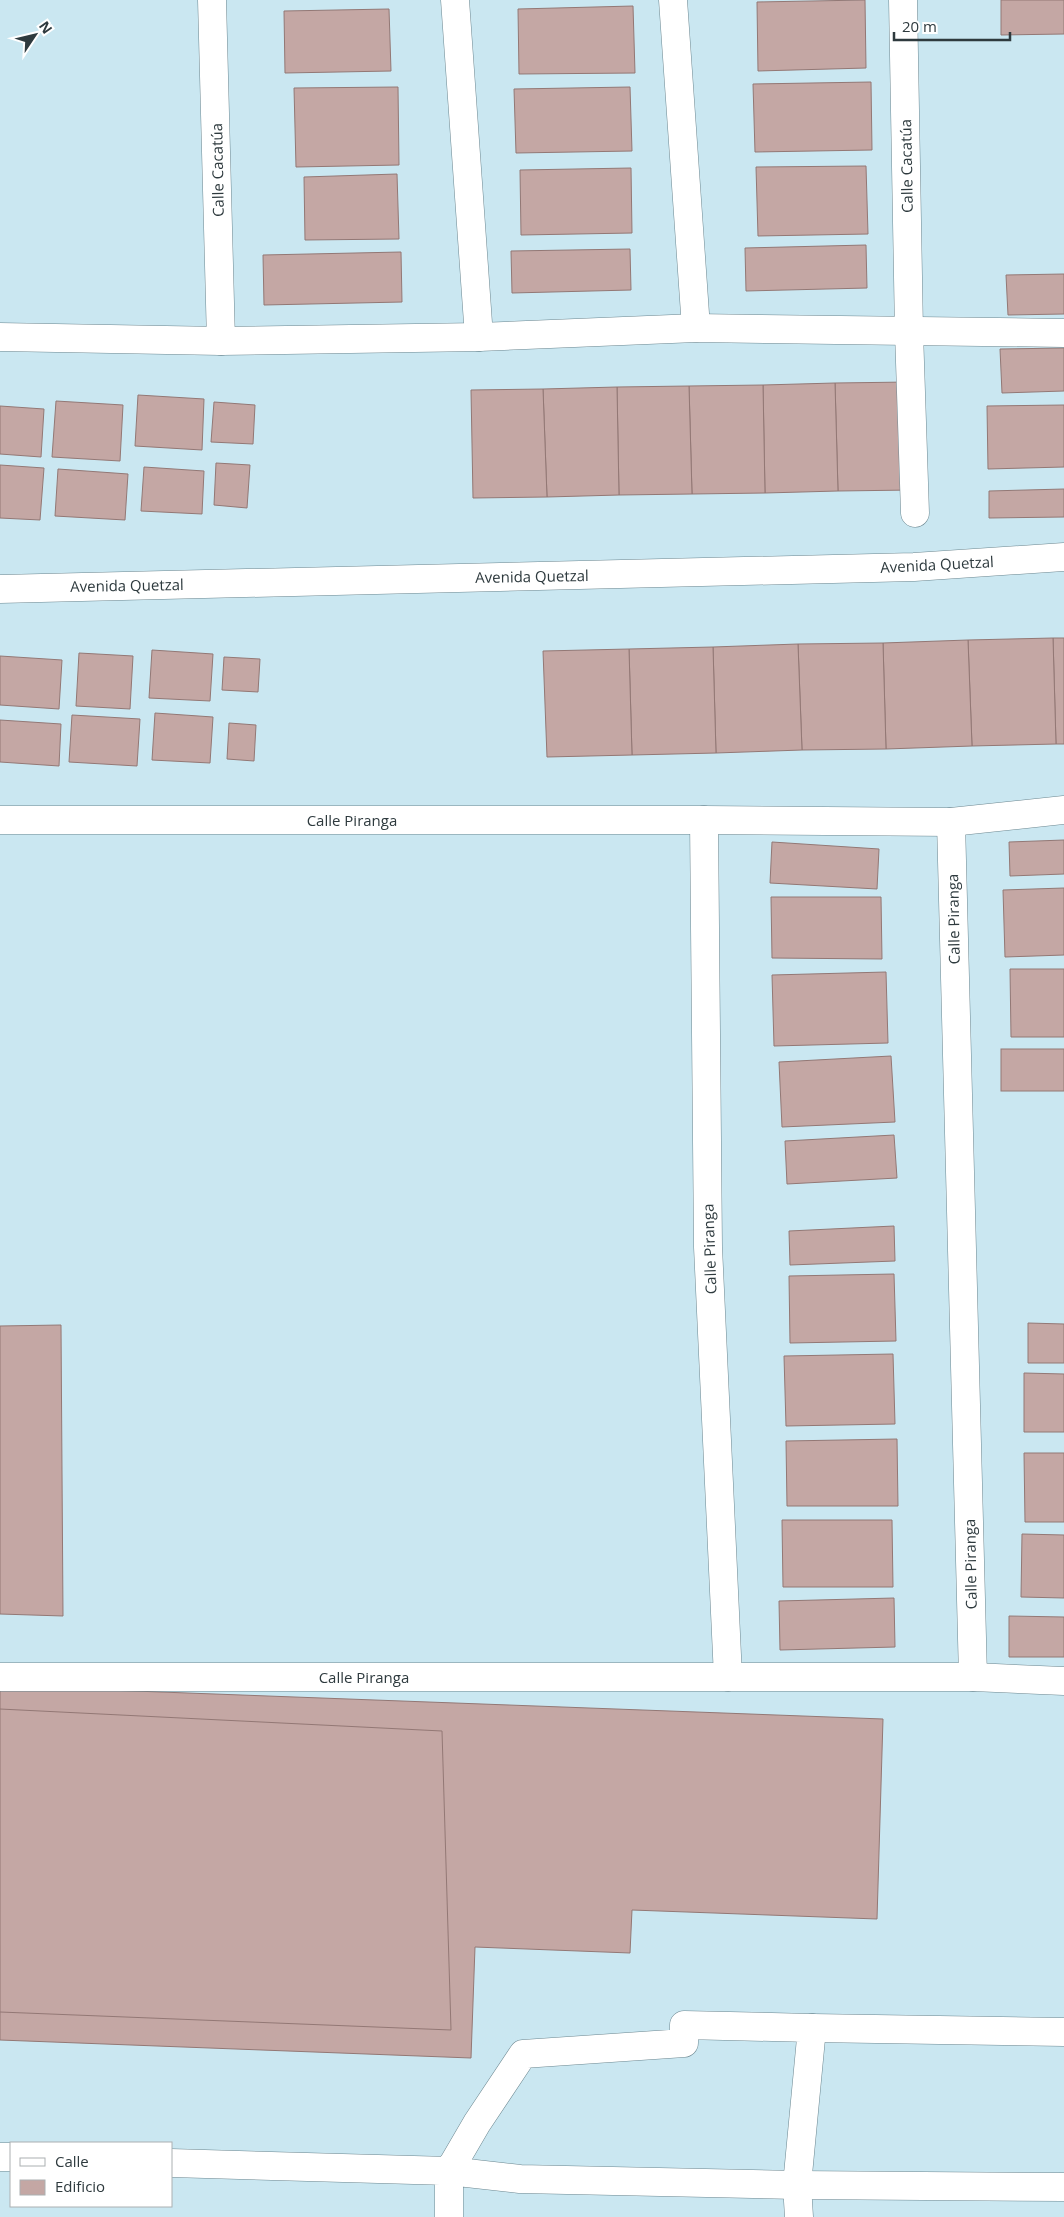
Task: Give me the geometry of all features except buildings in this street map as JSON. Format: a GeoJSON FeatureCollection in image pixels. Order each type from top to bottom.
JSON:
{"type":"FeatureCollection","features":[{"type":"Feature","properties":{"kind":"street","name":"Calle Cacatúa"},"geometry":{"type":"LineString","coordinates":[[212,0],[221,341]]}},
{"type":"Feature","properties":{"kind":"street"},"geometry":{"type":"LineString","coordinates":[[455,0],[479,337]]}},
{"type":"Feature","properties":{"kind":"street"},"geometry":{"type":"LineString","coordinates":[[673,0],[696,328]]}},
{"type":"Feature","properties":{"kind":"street","name":"Calle Cacatúa"},"geometry":{"type":"LineString","coordinates":[[903,0],[909,332],[915,513]]}},
{"type":"Feature","properties":{"kind":"street"},"geometry":{"type":"LineString","coordinates":[[0,338],[221,341],[479,337],[696,328],[1064,333]]}},
{"type":"Feature","properties":{"kind":"street","name":"Avenida Quetzal"},"geometry":{"type":"LineString","coordinates":[[0,588],[914,567],[1064,557]]}},
{"type":"Feature","properties":{"kind":"street","name":"Calle Piranga"},"geometry":{"type":"LineString","coordinates":[[0,820],[951,822],[1064,810]]}},
{"type":"Feature","properties":{"kind":"street","name":"Calle Piranga"},"geometry":{"type":"LineString","coordinates":[[704,820],[708,1247],[728,1678]]}},
{"type":"Feature","properties":{"kind":"street","name":"Calle Piranga"},"geometry":{"type":"LineString","coordinates":[[951,822],[973,1677]]}},
{"type":"Feature","properties":{"kind":"street","name":"Calle Piranga"},"geometry":{"type":"LineString","coordinates":[[0,1677],[973,1677],[1064,1681]]}},
{"type":"Feature","properties":{"kind":"street"},"geometry":{"type":"LineString","coordinates":[[449,2217],[449,2171],[477,2122],[523,2054],[684,2042],[684,2025],[1064,2032]]}},
{"type":"Feature","properties":{"kind":"street"},"geometry":{"type":"LineString","coordinates":[[799,2217],[797,2185],[812,2028]]}},
{"type":"Feature","properties":{"kind":"street"},"geometry":{"type":"LineString","coordinates":[[172,2162],[449,2171],[520,2179],[797,2185],[1064,2186]]}}]}
